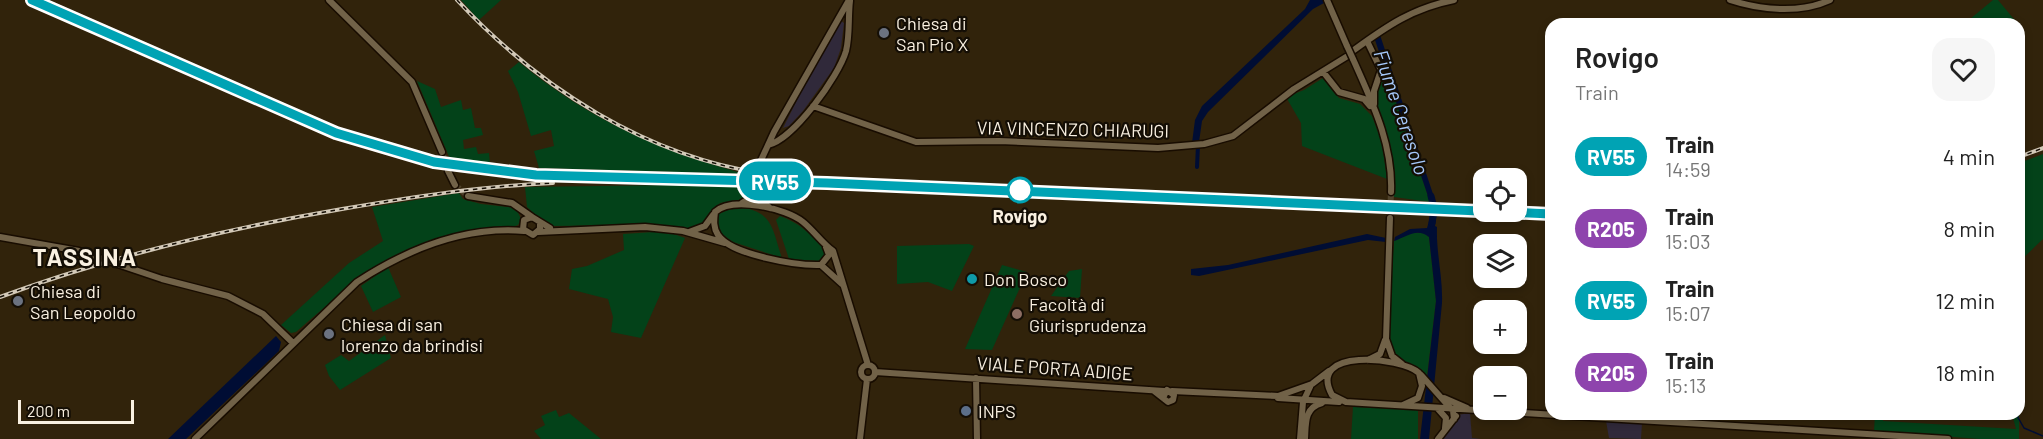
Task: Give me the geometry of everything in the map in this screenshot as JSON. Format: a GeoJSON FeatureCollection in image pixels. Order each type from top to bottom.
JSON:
{"type":"FeatureCollection","features":[{"type":"Feature","properties":{"kind":"main road"},"geometry":{"type":"LineString","coordinates":[[329,0],[412,82],[442,152]]}},
{"type":"Feature","properties":{"kind":"main road"},"geometry":{"type":"LineString","coordinates":[[768,145],[787,134],[813,106],[833,76],[846,52],[849,0]]}},
{"type":"Feature","properties":{"kind":"main road"},"geometry":{"type":"LineString","coordinates":[[757,169],[768,145],[849,0]]}},
{"type":"Feature","properties":{"kind":"main road"},"geometry":{"type":"LineString","coordinates":[[1327,0],[1347,46],[1349,58],[1360,76],[1376,113],[1391,160],[1391,192]]}},
{"type":"Feature","properties":{"kind":"main road"},"geometry":{"type":"LineString","coordinates":[[1354,50],[1384,29],[1426,6],[1454,0]]}},
{"type":"Feature","properties":{"kind":"main road"},"geometry":{"type":"LineString","coordinates":[[1730,0],[1759,8],[1778,10],[1830,0]]}},
{"type":"Feature","properties":{"kind":"main road"},"geometry":{"type":"LineString","coordinates":[[1367,41],[1381,70],[1373,97],[1376,113]]}},
{"type":"Feature","properties":{"kind":"main road","name":"VIA VINCENZO CHIARUGI"},"geometry":{"type":"LineString","coordinates":[[813,106],[916,142],[999,141],[1158,148],[1204,144],[1233,136],[1294,89],[1349,58]]}},
{"type":"Feature","properties":{"kind":"main road"},"geometry":{"type":"LineString","coordinates":[[1324,73],[1340,92],[1364,99],[1376,113]]}},
{"type":"Feature","properties":{"kind":"main road"},"geometry":{"type":"LineString","coordinates":[[1360,76],[1371,82],[1379,78]]}},
{"type":"Feature","properties":{"kind":"main road"},"geometry":{"type":"LineString","coordinates":[[1350,95],[1358,90],[1360,76]]}},
{"type":"Feature","properties":{"kind":"main road"},"geometry":{"type":"LineString","coordinates":[[448,171],[455,185]]}},
{"type":"Feature","properties":{"kind":"main road"},"geometry":{"type":"LineString","coordinates":[[688,232],[705,226],[723,206],[748,201],[756,185],[761,200],[772,209]]}},
{"type":"Feature","properties":{"kind":"main road"},"geometry":{"type":"LineString","coordinates":[[468,196],[516,205],[552,229]]}},
{"type":"Feature","properties":{"kind":"main road"},"geometry":{"type":"LineString","coordinates":[[738,204],[772,209],[804,222],[832,251],[868,365],[875,372],[873,377],[867,379]]}},
{"type":"Feature","properties":{"kind":"main road"},"geometry":{"type":"LineString","coordinates":[[516,205],[523,225],[531,235],[552,229],[645,227],[688,232],[788,263],[821,265],[837,277],[844,287]]}},
{"type":"Feature","properties":{"kind":"main road"},"geometry":{"type":"LineString","coordinates":[[716,212],[715,228],[718,235],[734,246]]}},
{"type":"Feature","properties":{"kind":"main road"},"geometry":{"type":"LineString","coordinates":[[196,438],[357,282],[399,257],[440,241],[513,231],[532,217]]}},
{"type":"Feature","properties":{"kind":"main road"},"geometry":{"type":"LineString","coordinates":[[1390,218],[1386,333],[1389,352],[1421,376],[1451,409],[1454,419]]}},
{"type":"Feature","properties":{"kind":"main road"},"geometry":{"type":"LineString","coordinates":[[538,232],[540,223]]}},
{"type":"Feature","properties":{"kind":"main road"},"geometry":{"type":"LineString","coordinates":[[0,237],[79,252],[132,270],[228,296],[263,314],[293,343]]}},
{"type":"Feature","properties":{"kind":"main road"},"geometry":{"type":"LineString","coordinates":[[821,265],[829,255],[826,247]]}},
{"type":"Feature","properties":{"kind":"main road"},"geometry":{"type":"LineString","coordinates":[[1365,361],[1380,354],[1386,333]]}},
{"type":"Feature","properties":{"kind":"main road"},"geometry":{"type":"LineString","coordinates":[[285,334],[301,336]]}},
{"type":"Feature","properties":{"kind":"main road"},"geometry":{"type":"LineString","coordinates":[[285,334],[287,350]]}},
{"type":"Feature","properties":{"kind":"main road"},"geometry":{"type":"LineString","coordinates":[[1300,439],[1302,412],[1300,400],[1312,384],[1332,369],[1344,361],[1403,364]]}},
{"type":"Feature","properties":{"kind":"main road"},"geometry":{"type":"LineString","coordinates":[[860,439],[867,379],[862,371],[868,365]]}},
{"type":"Feature","properties":{"kind":"main road"},"geometry":{"type":"LineString","coordinates":[[1332,369],[1328,381],[1330,392],[1337,399],[1346,402]]}},
{"type":"Feature","properties":{"kind":"main road","name":"VIALE PORTA ADIGE"},"geometry":{"type":"LineString","coordinates":[[875,372],[1151,390],[1164,394]]}},
{"type":"Feature","properties":{"kind":"main road"},"geometry":{"type":"LineString","coordinates":[[1403,405],[1413,402],[1419,396],[1422,386],[1421,376]]}},
{"type":"Feature","properties":{"kind":"main road"},"geometry":{"type":"LineString","coordinates":[[976,378],[977,439]]}},
{"type":"Feature","properties":{"kind":"main road"},"geometry":{"type":"LineString","coordinates":[[1262,396],[1288,394],[1312,384]]}},
{"type":"Feature","properties":{"kind":"main road"},"geometry":{"type":"LineString","coordinates":[[1164,394],[1187,392],[1473,410]]}},
{"type":"Feature","properties":{"kind":"main road"},"geometry":{"type":"LineString","coordinates":[[1436,393],[1454,404],[1473,408]]}},
{"type":"Feature","properties":{"kind":"main road"},"geometry":{"type":"LineString","coordinates":[[1164,394],[1168,402],[1173,395]]}},
{"type":"Feature","properties":{"kind":"main road"},"geometry":{"type":"LineString","coordinates":[[1305,439],[1309,411],[1317,404],[1328,402]]}},
{"type":"Feature","properties":{"kind":"main road"},"geometry":{"type":"LineString","coordinates":[[1437,409],[1446,418],[1445,430]]}},
{"type":"Feature","properties":{"kind":"main road"},"geometry":{"type":"LineString","coordinates":[[1438,439],[1464,410]]}},
{"type":"Feature","properties":{"kind":"main road"},"geometry":{"type":"LineString","coordinates":[[1527,413],[1545,414]]}},
{"type":"Feature","properties":{"kind":"main road"},"geometry":{"type":"LineString","coordinates":[[1641,420],[1948,439]]}},
{"type":"Feature","properties":{"kind":"shaded area"},"geometry":{"type":"Polygon","coordinates":[[[840,20],[844,23],[841,48],[834,68],[803,111],[789,126],[783,128],[825,44],[840,20]]]}},
{"type":"Feature","properties":{"kind":"shaded area"},"geometry":{"type":"Polygon","coordinates":[[[1470,413],[1472,438],[1481,439],[1439,439],[1457,415],[1470,413]]]}},
{"type":"Feature","properties":{"kind":"shaded area"},"geometry":{"type":"Polygon","coordinates":[[[1606,421],[1642,423],[1641,439],[1609,438],[1606,421]]]}},
{"type":"Feature","properties":{"kind":"green space"},"geometry":{"type":"Polygon","coordinates":[[[461,0],[501,0],[479,20],[461,0]]]}},
{"type":"Feature","properties":{"kind":"green space"},"geometry":{"type":"Polygon","coordinates":[[[1993,0],[1998,0],[2013,18],[1971,18],[1993,0]]]}},
{"type":"Feature","properties":{"kind":"green space"},"geometry":{"type":"Polygon","coordinates":[[[519,62],[572,101],[599,117],[653,143],[744,174],[539,168],[534,151],[554,146],[551,130],[531,136],[518,92],[508,71],[519,62]]]}},
{"type":"Feature","properties":{"kind":"green space"},"geometry":{"type":"Polygon","coordinates":[[[1386,71],[1430,202],[1394,197],[1393,160],[1378,102],[1380,81],[1386,71]]]}},
{"type":"Feature","properties":{"kind":"green space"},"geometry":{"type":"Polygon","coordinates":[[[1323,78],[1339,98],[1360,104],[1372,116],[1382,143],[1387,179],[1302,146],[1301,123],[1286,97],[1304,90],[1323,78]]]}},
{"type":"Feature","properties":{"kind":"green space"},"geometry":{"type":"Polygon","coordinates":[[[417,81],[435,89],[441,107],[461,100],[463,110],[471,108],[475,128],[481,128],[483,135],[463,140],[464,149],[476,147],[478,154],[489,153],[490,165],[450,159],[417,81]]]}},
{"type":"Feature","properties":{"kind":"green space"},"geometry":{"type":"Polygon","coordinates":[[[2043,154],[2043,239],[2025,256],[2025,161],[2043,154]]]}},
{"type":"Feature","properties":{"kind":"green space"},"geometry":{"type":"Polygon","coordinates":[[[754,184],[752,194],[745,199],[720,203],[705,222],[691,229],[654,225],[547,226],[527,207],[525,187],[754,184]]]}},
{"type":"Feature","properties":{"kind":"green space"},"geometry":{"type":"Polygon","coordinates":[[[459,193],[463,199],[481,204],[516,208],[521,219],[518,225],[509,228],[455,235],[417,246],[397,255],[362,278],[296,332],[291,333],[281,325],[349,263],[383,241],[372,207],[459,193]]]}},
{"type":"Feature","properties":{"kind":"green space"},"geometry":{"type":"Polygon","coordinates":[[[736,206],[758,212],[769,222],[782,258],[733,242],[719,232],[717,222],[719,214],[736,206]]]}},
{"type":"Feature","properties":{"kind":"green space"},"geometry":{"type":"Polygon","coordinates":[[[780,216],[799,226],[815,239],[825,250],[824,258],[818,261],[789,259],[776,220],[780,216]]]}},
{"type":"Feature","properties":{"kind":"green space"},"geometry":{"type":"Polygon","coordinates":[[[671,233],[685,238],[641,338],[611,332],[613,317],[608,299],[569,289],[572,269],[587,266],[624,250],[623,234],[671,233]]]}},
{"type":"Feature","properties":{"kind":"green space"},"geometry":{"type":"Polygon","coordinates":[[[1410,233],[1424,233],[1429,237],[1436,301],[1427,376],[1396,356],[1390,346],[1389,318],[1394,241],[1410,233]]]}},
{"type":"Feature","properties":{"kind":"green space"},"geometry":{"type":"Polygon","coordinates":[[[969,244],[974,246],[952,291],[928,282],[897,284],[897,246],[969,244]]]}},
{"type":"Feature","properties":{"kind":"green space"},"geometry":{"type":"Polygon","coordinates":[[[1002,265],[1027,272],[992,350],[965,349],[1002,265]]]}},
{"type":"Feature","properties":{"kind":"green space"},"geometry":{"type":"Polygon","coordinates":[[[388,267],[401,297],[373,312],[361,286],[388,267]]]}},
{"type":"Feature","properties":{"kind":"green space"},"geometry":{"type":"Polygon","coordinates":[[[1082,269],[1080,298],[1051,296],[1069,271],[1082,269]]]}},
{"type":"Feature","properties":{"kind":"green space"},"geometry":{"type":"Polygon","coordinates":[[[385,335],[391,358],[340,390],[329,376],[325,365],[341,355],[349,361],[385,335]]]}},
{"type":"Feature","properties":{"kind":"green space"},"geometry":{"type":"Polygon","coordinates":[[[1353,407],[1418,409],[1418,439],[1351,439],[1353,407]]]}},
{"type":"Feature","properties":{"kind":"green space"},"geometry":{"type":"Polygon","coordinates":[[[556,410],[559,417],[569,413],[601,439],[541,439],[534,431],[545,425],[541,416],[556,410]]]}},
{"type":"Feature","properties":{"kind":"green space"},"geometry":{"type":"Polygon","coordinates":[[[1875,420],[2016,429],[2014,420],[2019,420],[2019,439],[1980,439],[1874,431],[1875,420]]]}},
{"type":"Feature","properties":{"kind":"water"},"geometry":{"type":"Polygon","coordinates":[[[1310,0],[1323,0],[1324,3],[1313,9],[1208,112],[1202,121],[1199,142],[1192,143],[1195,120],[1202,106],[1305,9],[1310,0]]]}},
{"type":"Feature","properties":{"kind":"water"},"geometry":{"type":"Polygon","coordinates":[[[1380,35],[1436,203],[1430,202],[1375,40],[1380,35]]]}},
{"type":"Feature","properties":{"kind":"water"},"geometry":{"type":"Polygon","coordinates":[[[1431,214],[1437,214],[1435,226],[1437,227],[1442,303],[1429,439],[1420,439],[1436,301],[1429,237],[1416,233],[1394,241],[1395,237],[1410,229],[1427,228],[1431,214]]]}},
{"type":"Feature","properties":{"kind":"water"},"geometry":{"type":"Polygon","coordinates":[[[1367,234],[1386,238],[1386,242],[1368,240],[1199,276],[1191,275],[1191,269],[1228,265],[1367,234]]]}},
{"type":"Feature","properties":{"kind":"water"},"geometry":{"type":"Polygon","coordinates":[[[276,336],[281,342],[279,351],[186,439],[168,439],[276,336]]]}},
{"type":"Feature","properties":{"kind":"waterway"},"geometry":{"type":"LineString","coordinates":[[1197,167],[1198,145]]}},
{"type":"Feature","properties":{"kind":"waterway","name":"Fiume Ceresolo"},"geometry":{"type":"LineString","coordinates":[[1431,196],[1434,208],[1432,223]]}},
{"type":"Feature","properties":{"kind":"waterway"},"geometry":{"type":"LineString","coordinates":[[2019,420],[2024,428],[2043,436]]}},
{"type":"Feature","properties":{"kind":"tunnel"},"geometry":{"type":"LineString","coordinates":[[442,152],[448,171]]}},
{"type":"Feature","properties":{"kind":"tunnel"},"geometry":{"type":"LineString","coordinates":[[756,184],[757,169]]}},
{"type":"Feature","properties":{"kind":"tunnel"},"geometry":{"type":"LineString","coordinates":[[455,185],[468,196]]}},
{"type":"Feature","properties":{"kind":"tunnel"},"geometry":{"type":"LineString","coordinates":[[1390,218],[1391,192]]}},
{"type":"Feature","properties":{"kind":"railway"},"geometry":{"type":"LineString","coordinates":[[32,0],[336,133],[396,151],[456,164],[518,172],[641,180],[918,186],[1545,214]]}},
{"type":"Feature","properties":{"kind":"railway"},"geometry":{"type":"LineString","coordinates":[[457,0],[523,62],[598,114],[638,135],[680,152],[724,165],[768,174]]}},
{"type":"Feature","properties":{"kind":"railway"},"geometry":{"type":"LineString","coordinates":[[2025,155],[2043,148]]}},
{"type":"Feature","properties":{"kind":"railway"},"geometry":{"type":"LineString","coordinates":[[0,297],[126,256],[255,225],[421,196],[473,189],[553,183]]}},
{"type":"Feature","properties":{"kind":"train","name":"RV55"},"geometry":{"type":"LineString","coordinates":[[32,0],[336,133],[385,150],[434,162],[487,171],[536,175],[1044,191],[1545,214]]}},
{"type":"Feature","properties":{"kind":"place","name":"Chiesa di San Pio X"},"geometry":{"type":"Point","coordinates":[884,33]}},
{"type":"Feature","properties":{"kind":"place","name":"Rovigo"},"geometry":{"type":"Point","coordinates":[1020,190]}},
{"type":"Feature","properties":{"kind":"place","name":"Don Bosco"},"geometry":{"type":"Point","coordinates":[972,279]}},
{"type":"Feature","properties":{"kind":"place","name":"Chiesa di San Leopoldo"},"geometry":{"type":"Point","coordinates":[18,301]}},
{"type":"Feature","properties":{"kind":"place","name":"Facoltà di Giurisprudenza"},"geometry":{"type":"Point","coordinates":[1017,314]}},
{"type":"Feature","properties":{"kind":"place","name":"Chiesa di san lorenzo da brindisi"},"geometry":{"type":"Point","coordinates":[329,334]}},
{"type":"Feature","properties":{"kind":"place","name":"INPS"},"geometry":{"type":"Point","coordinates":[966,411]}},
{"type":"Feature","properties":{"kind":"district","name":"TASSINA"},"geometry":{"type":"Point","coordinates":[85,256]}}]}
